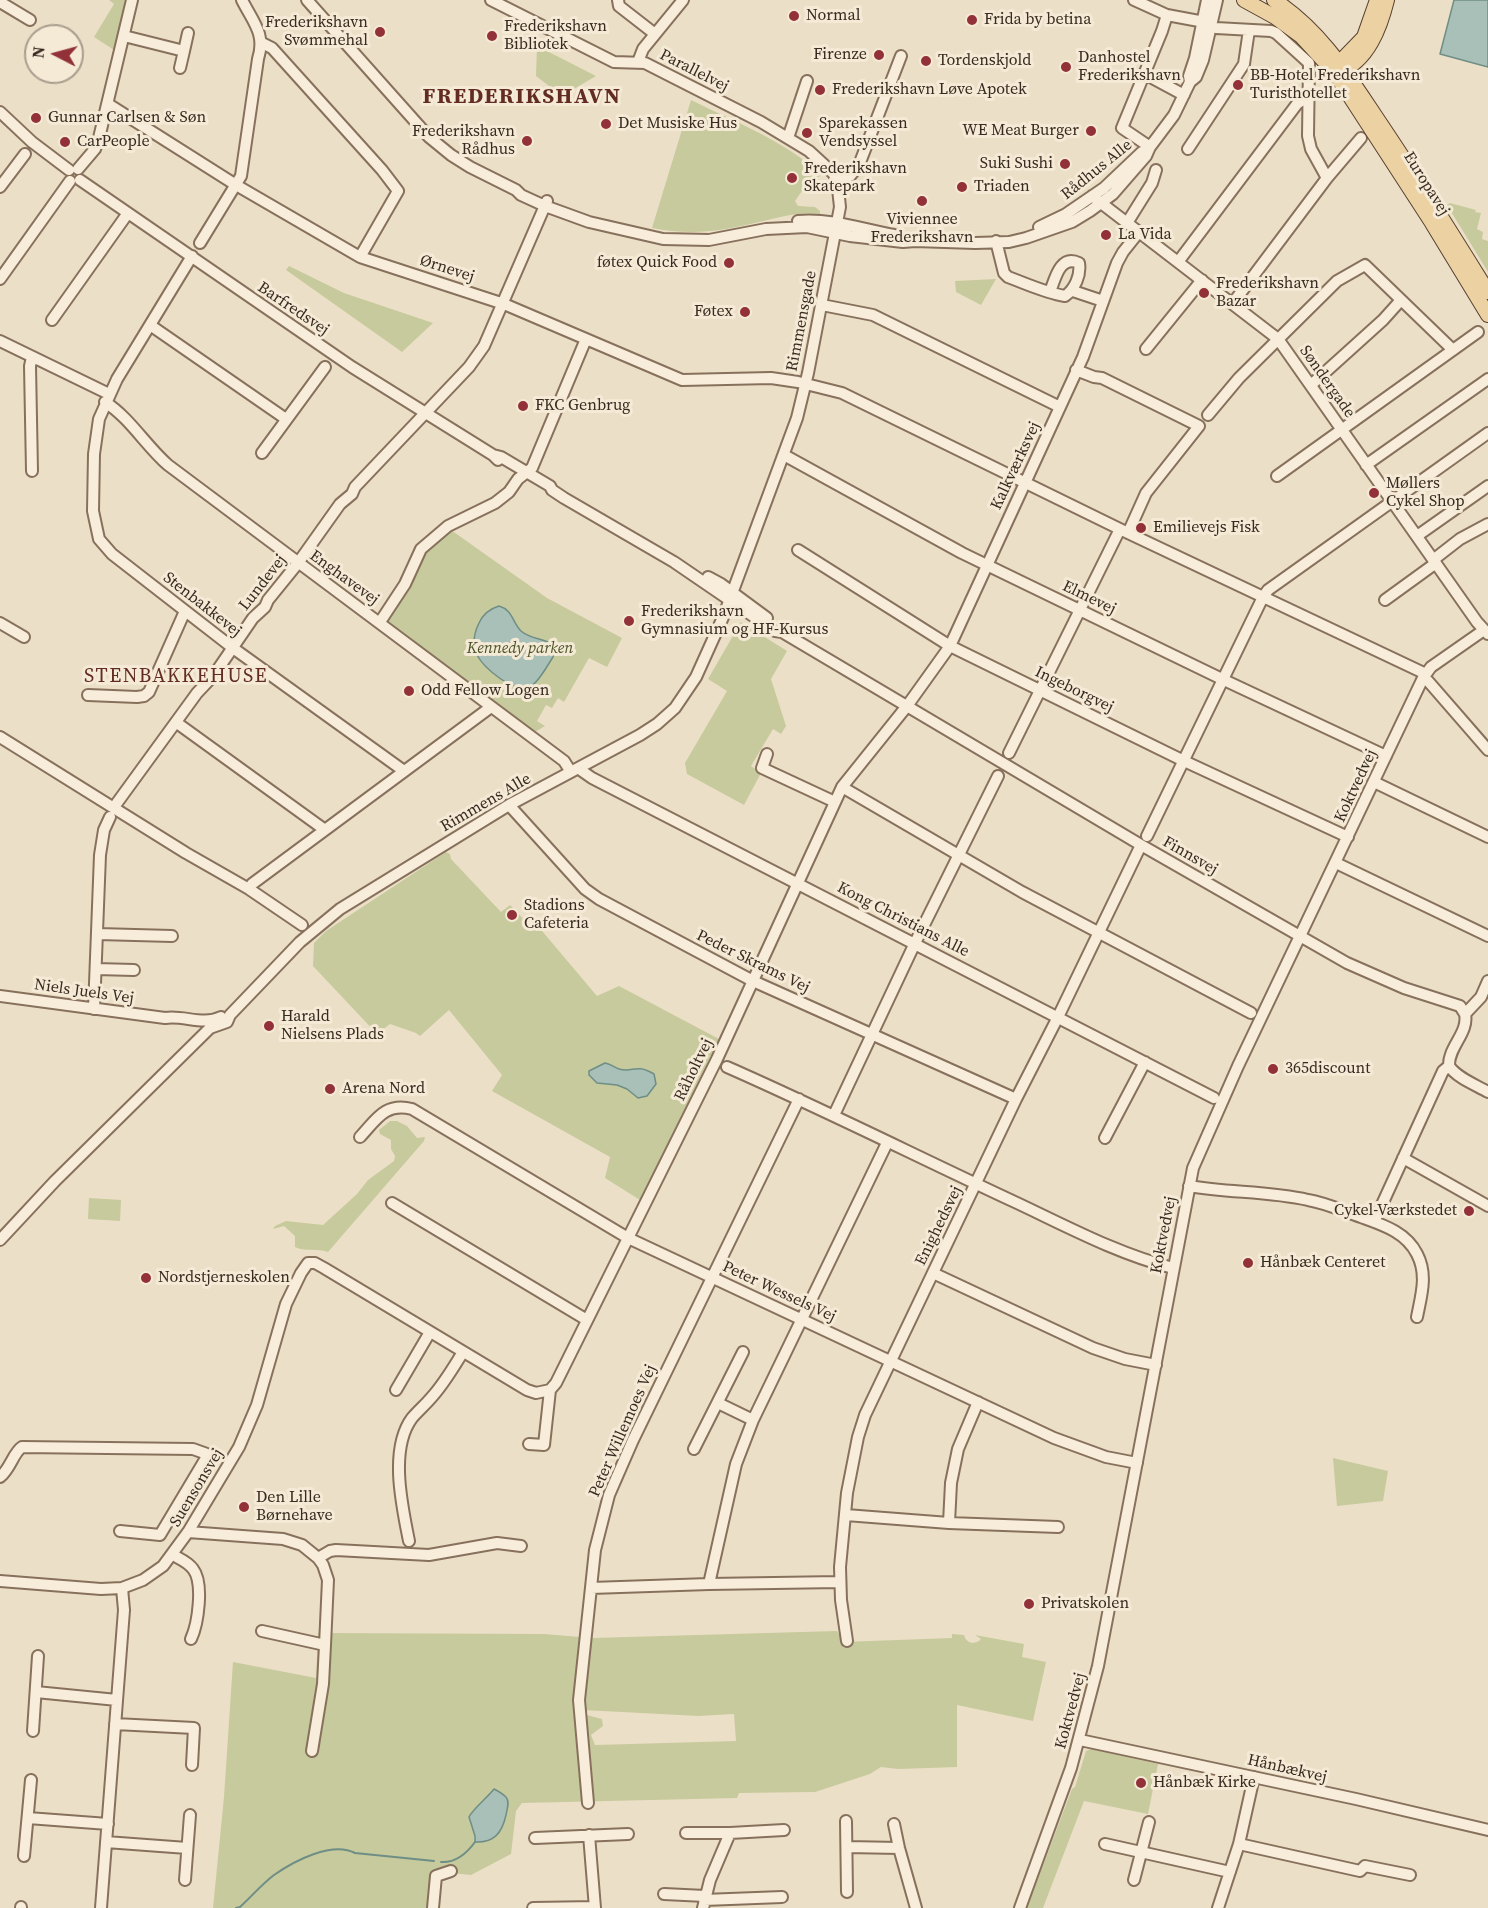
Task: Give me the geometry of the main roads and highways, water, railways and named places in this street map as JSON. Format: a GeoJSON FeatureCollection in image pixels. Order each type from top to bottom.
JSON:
{"type":"FeatureCollection","features":[{"type":"Feature","properties":{"kind":"main road"},"geometry":{"type":"LineString","coordinates":[[1244,0],[1275,17],[1339,68]]}},
{"type":"Feature","properties":{"kind":"main road"},"geometry":{"type":"LineString","coordinates":[[1275,0],[1307,27],[1339,68]]}},
{"type":"Feature","properties":{"kind":"main road"},"geometry":{"type":"LineString","coordinates":[[1339,68],[1364,38],[1377,0]]}},
{"type":"Feature","properties":{"kind":"main road"},"geometry":{"type":"LineString","coordinates":[[1339,68],[1370,45],[1381,21],[1387,0]]}},
{"type":"Feature","properties":{"kind":"main road","name":"Europavej"},"geometry":{"type":"LineString","coordinates":[[1339,68],[1441,216],[1488,292]]}},
{"type":"Feature","properties":{"kind":"main road","name":"Europavej"},"geometry":{"type":"LineString","coordinates":[[1339,68],[1488,315]]}},
{"type":"Feature","properties":{"kind":"water"},"geometry":{"type":"Polygon","coordinates":[[[1454,0],[1488,0],[1488,67],[1440,54],[1454,0]]]}},
{"type":"Feature","properties":{"kind":"water"},"geometry":{"type":"Polygon","coordinates":[[[499,606],[510,613],[521,631],[548,642],[554,653],[543,674],[530,687],[516,687],[500,678],[486,666],[475,651],[475,635],[482,617],[499,606]]]}},
{"type":"Feature","properties":{"kind":"water"},"geometry":{"type":"Polygon","coordinates":[[[605,1063],[619,1069],[648,1071],[654,1074],[656,1084],[647,1096],[638,1098],[627,1089],[617,1085],[597,1083],[589,1075],[589,1071],[605,1063]]]}},
{"type":"Feature","properties":{"kind":"water"},"geometry":{"type":"Polygon","coordinates":[[[494,1789],[507,1799],[508,1806],[504,1821],[499,1832],[492,1839],[475,1842],[469,1817],[494,1789]]]}},
{"type":"Feature","properties":{"kind":"waterway"},"geometry":{"type":"LineString","coordinates":[[441,1862],[451,1861],[460,1856],[475,1842]]}},
{"type":"Feature","properties":{"kind":"waterway"},"geometry":{"type":"LineString","coordinates":[[236,1908],[240,1907],[274,1875],[302,1859],[325,1851],[346,1850],[355,1853],[434,1861]]}},
{"type":"Feature","properties":{"kind":"place","name":"Normal"},"geometry":{"type":"Point","coordinates":[794,16]}},
{"type":"Feature","properties":{"kind":"place","name":"Frida by betina"},"geometry":{"type":"Point","coordinates":[972,20]}},
{"type":"Feature","properties":{"kind":"place","name":"Frederikshavn Svømmehal"},"geometry":{"type":"Point","coordinates":[380,32]}},
{"type":"Feature","properties":{"kind":"place","name":"Frederikshavn Bibliotek"},"geometry":{"type":"Point","coordinates":[492,36]}},
{"type":"Feature","properties":{"kind":"place","name":"Firenze"},"geometry":{"type":"Point","coordinates":[879,55]}},
{"type":"Feature","properties":{"kind":"place","name":"Tordenskjold"},"geometry":{"type":"Point","coordinates":[926,61]}},
{"type":"Feature","properties":{"kind":"place","name":"Danhostel Frederikshavn"},"geometry":{"type":"Point","coordinates":[1066,67]}},
{"type":"Feature","properties":{"kind":"place","name":"BB-Hotel Frederikshavn Turisthotellet"},"geometry":{"type":"Point","coordinates":[1238,85]}},
{"type":"Feature","properties":{"kind":"place","name":"Frederikshavn Løve Apotek"},"geometry":{"type":"Point","coordinates":[820,90]}},
{"type":"Feature","properties":{"kind":"place","name":"Gunnar Carlsen & Søn"},"geometry":{"type":"Point","coordinates":[36,118]}},
{"type":"Feature","properties":{"kind":"place","name":"Det Musiske Hus"},"geometry":{"type":"Point","coordinates":[606,124]}},
{"type":"Feature","properties":{"kind":"place","name":"WE Meat Burger"},"geometry":{"type":"Point","coordinates":[1091,131]}},
{"type":"Feature","properties":{"kind":"place","name":"Sparekassen Vendsyssel"},"geometry":{"type":"Point","coordinates":[807,133]}},
{"type":"Feature","properties":{"kind":"place","name":"Frederikshavn Rådhus"},"geometry":{"type":"Point","coordinates":[527,141]}},
{"type":"Feature","properties":{"kind":"place","name":"CarPeople"},"geometry":{"type":"Point","coordinates":[65,142]}},
{"type":"Feature","properties":{"kind":"place","name":"Suki Sushi"},"geometry":{"type":"Point","coordinates":[1065,164]}},
{"type":"Feature","properties":{"kind":"place","name":"Frederikshavn Skatepark"},"geometry":{"type":"Point","coordinates":[792,178]}},
{"type":"Feature","properties":{"kind":"place","name":"Triaden"},"geometry":{"type":"Point","coordinates":[962,187]}},
{"type":"Feature","properties":{"kind":"place","name":"Viviennee Frederikshavn"},"geometry":{"type":"Point","coordinates":[922,201]}},
{"type":"Feature","properties":{"kind":"place","name":"La Vida"},"geometry":{"type":"Point","coordinates":[1106,235]}},
{"type":"Feature","properties":{"kind":"place","name":"føtex Quick Food"},"geometry":{"type":"Point","coordinates":[729,263]}},
{"type":"Feature","properties":{"kind":"place","name":"Frederikshavn Bazar"},"geometry":{"type":"Point","coordinates":[1204,293]}},
{"type":"Feature","properties":{"kind":"place","name":"Føtex"},"geometry":{"type":"Point","coordinates":[745,312]}},
{"type":"Feature","properties":{"kind":"place","name":"FKC Genbrug"},"geometry":{"type":"Point","coordinates":[523,406]}},
{"type":"Feature","properties":{"kind":"place","name":"Møllers Cykel Shop"},"geometry":{"type":"Point","coordinates":[1374,493]}},
{"type":"Feature","properties":{"kind":"place","name":"Emilievejs Fisk"},"geometry":{"type":"Point","coordinates":[1141,528]}},
{"type":"Feature","properties":{"kind":"place","name":"Frederikshavn Gymnasium og HF-Kursus"},"geometry":{"type":"Point","coordinates":[629,621]}},
{"type":"Feature","properties":{"kind":"place","name":"Odd Fellow Logen"},"geometry":{"type":"Point","coordinates":[409,691]}},
{"type":"Feature","properties":{"kind":"place","name":"Stadions Cafeteria"},"geometry":{"type":"Point","coordinates":[512,915]}},
{"type":"Feature","properties":{"kind":"place","name":"Harald Nielsens Plads"},"geometry":{"type":"Point","coordinates":[269,1026]}},
{"type":"Feature","properties":{"kind":"place","name":"365discount"},"geometry":{"type":"Point","coordinates":[1273,1069]}},
{"type":"Feature","properties":{"kind":"place","name":"Arena Nord"},"geometry":{"type":"Point","coordinates":[330,1089]}},
{"type":"Feature","properties":{"kind":"place","name":"Cykel-Værkstedet"},"geometry":{"type":"Point","coordinates":[1469,1211]}},
{"type":"Feature","properties":{"kind":"place","name":"Hånbæk Centeret"},"geometry":{"type":"Point","coordinates":[1248,1263]}},
{"type":"Feature","properties":{"kind":"place","name":"Nordstjerneskolen"},"geometry":{"type":"Point","coordinates":[146,1278]}},
{"type":"Feature","properties":{"kind":"place","name":"Den Lille Børnehave"},"geometry":{"type":"Point","coordinates":[244,1507]}},
{"type":"Feature","properties":{"kind":"place","name":"Privatskolen"},"geometry":{"type":"Point","coordinates":[1029,1604]}},
{"type":"Feature","properties":{"kind":"place","name":"Hånbæk Kirke"},"geometry":{"type":"Point","coordinates":[1141,1783]}},
{"type":"Feature","properties":{"kind":"district","name":"FREDERIKSHAVN"},"geometry":{"type":"Point","coordinates":[522,97]}},
{"type":"Feature","properties":{"kind":"district","name":"STENBAKKEHUSE"},"geometry":{"type":"Point","coordinates":[176,677]}},
{"type":"Feature","properties":{"kind":"park label","name":"Kennedy parken"},"geometry":{"type":"Point","coordinates":[520,649]}}]}
